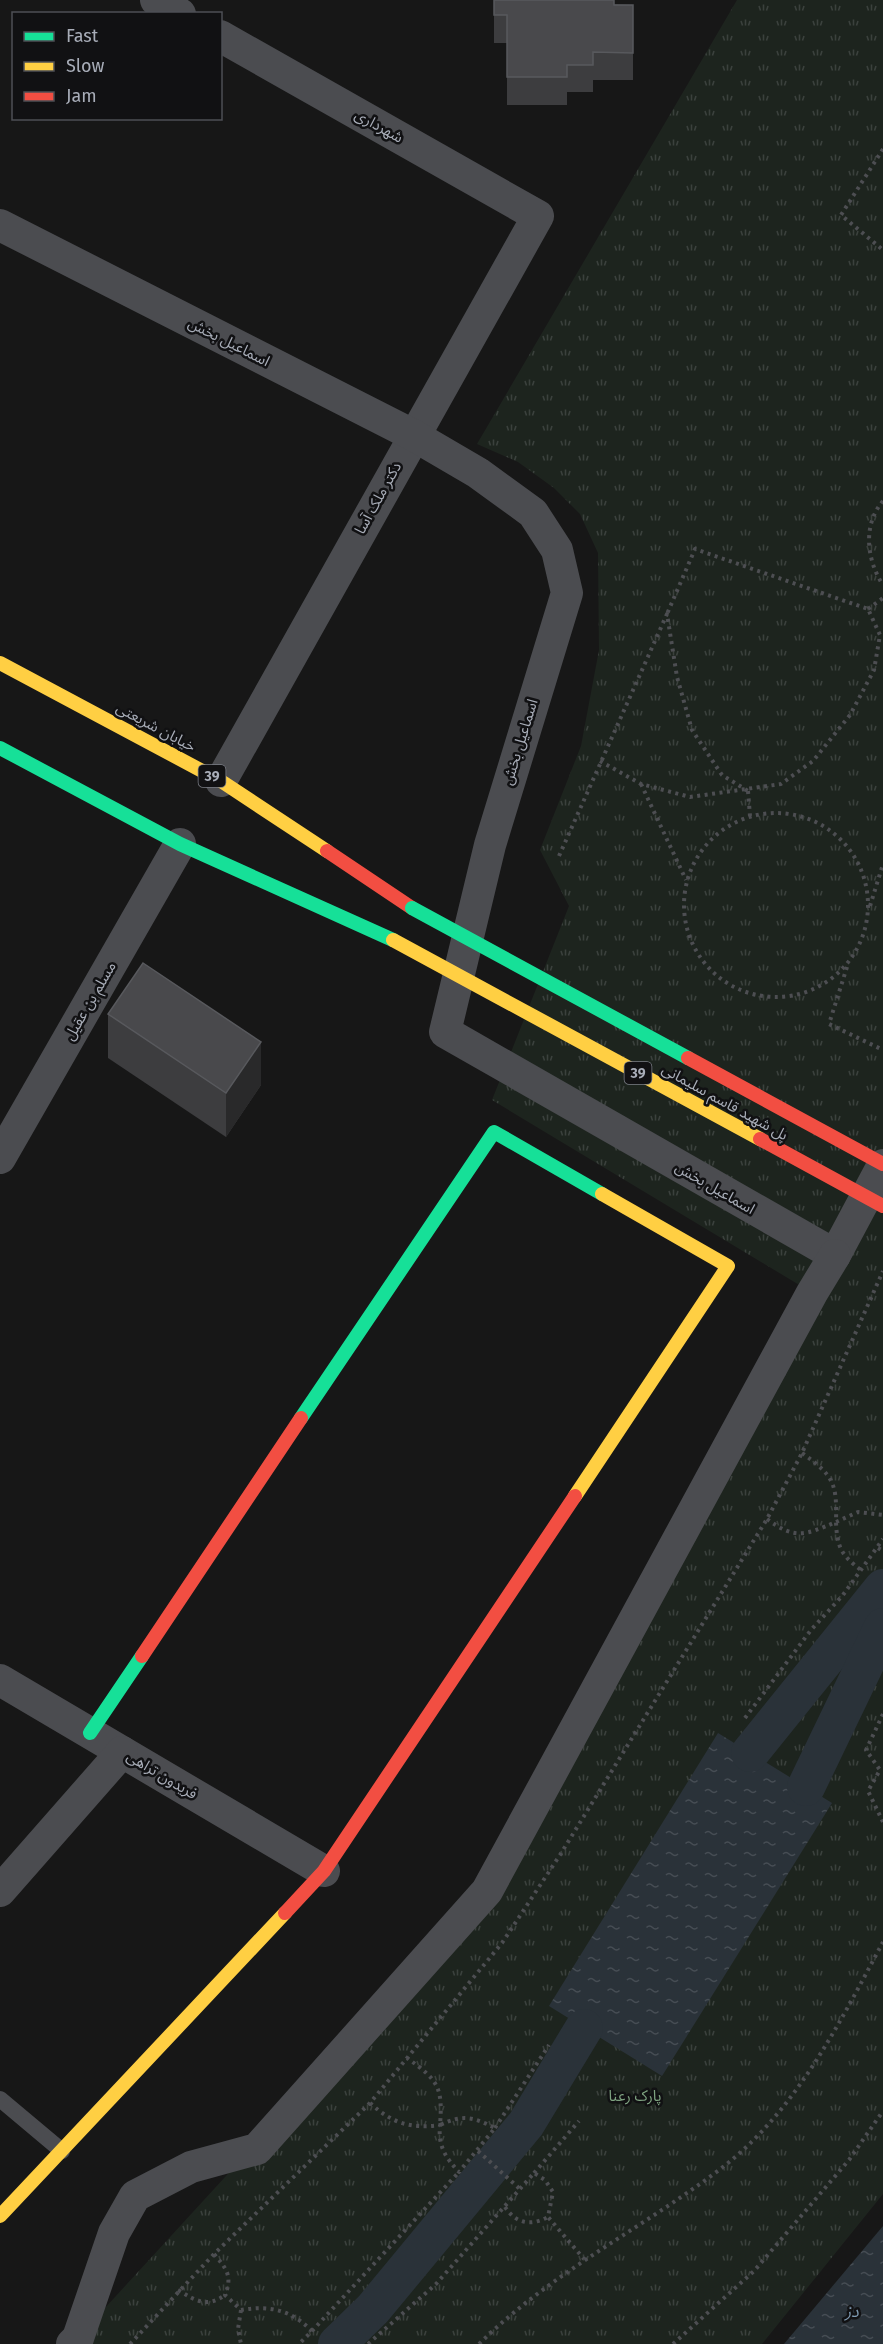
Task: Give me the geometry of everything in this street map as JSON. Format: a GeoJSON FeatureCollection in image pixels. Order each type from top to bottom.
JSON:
{"type":"FeatureCollection","features":[{"type":"Feature","properties":{"kind":"street"},"geometry":{"type":"LineString","coordinates":[[156,0],[177,12]]}},
{"type":"Feature","properties":{"kind":"street","name":"شهرداری"},"geometry":{"type":"LineString","coordinates":[[222,37],[538,216]]}},
{"type":"Feature","properties":{"kind":"street","name":"دکتر ملک آسا"},"geometry":{"type":"LineString","coordinates":[[221,781],[413,435],[538,216]]}},
{"type":"Feature","properties":{"kind":"street","name":"اسماعیل بخش"},"geometry":{"type":"LineString","coordinates":[[0,225],[413,435],[478,473],[533,513],[557,550],[567,593],[490,845],[445,1032],[835,1255]]}},
{"type":"Feature","properties":{"kind":"street","name":"خیابان شریعتی"},"geometry":{"type":"LineString","coordinates":[[0,663],[221,781],[412,908]]}},
{"type":"Feature","properties":{"kind":"street","name":"39"},"geometry":{"type":"LineString","coordinates":[[0,748],[180,844]]}},
{"type":"Feature","properties":{"kind":"street","name":"پل شهید قاسم سلیمانی"},"geometry":{"type":"LineString","coordinates":[[180,844],[393,940],[883,1206]]}},
{"type":"Feature","properties":{"kind":"street","name":"مسلم بن عقیل"},"geometry":{"type":"LineString","coordinates":[[3,1145],[180,844]]}},
{"type":"Feature","properties":{"kind":"street","name":"پل شهید قاسم سلیمانی"},"geometry":{"type":"LineString","coordinates":[[412,908],[883,1165]]}},
{"type":"Feature","properties":{"kind":"street"},"geometry":{"type":"LineString","coordinates":[[0,2216],[324,1871],[728,1266],[494,1132],[361,1325],[217,1547],[90,1733]]}},
{"type":"Feature","properties":{"kind":"street"},"geometry":{"type":"LineString","coordinates":[[72,2344],[78,2338],[114,2233],[135,2196],[190,2168],[257,2149],[487,1891],[883,1165]]}},
{"type":"Feature","properties":{"kind":"street","name":"فریدون تراهی"},"geometry":{"type":"LineString","coordinates":[[0,1680],[324,1871]]}},
{"type":"Feature","properties":{"kind":"street"},"geometry":{"type":"LineString","coordinates":[[0,1891],[122,1752]]}},
{"type":"Feature","properties":{"kind":"lane"},"geometry":{"type":"LineString","coordinates":[[0,2099],[62,2151]]}},
{"type":"Feature","properties":{"kind":"path"},"geometry":{"type":"LineString","coordinates":[[883,149],[841,215],[883,250]]}},
{"type":"Feature","properties":{"kind":"path"},"geometry":{"type":"LineString","coordinates":[[883,501],[870,528],[869,552],[876,574],[883,585]]}},
{"type":"Feature","properties":{"kind":"path"},"geometry":{"type":"LineString","coordinates":[[559,856],[600,761],[695,549],[868,609],[880,635],[874,670],[850,715],[813,761],[781,784],[748,791],[690,797],[641,784],[600,761]]}},
{"type":"Feature","properties":{"kind":"path"},"geometry":{"type":"LineString","coordinates":[[868,609],[883,598]]}},
{"type":"Feature","properties":{"kind":"path"},"geometry":{"type":"LineString","coordinates":[[667,614],[676,677],[692,730],[722,775],[748,791]]}},
{"type":"Feature","properties":{"kind":"path"},"geometry":{"type":"LineString","coordinates":[[641,784],[687,880]]}},
{"type":"Feature","properties":{"kind":"path"},"geometry":{"type":"LineString","coordinates":[[748,791],[750,816]]}},
{"type":"Feature","properties":{"kind":"path"},"geometry":{"type":"LineString","coordinates":[[847,966],[823,986],[794,996],[762,997],[732,987],[708,968],[691,942],[683,912],[687,880],[700,852],[721,831],[750,816],[777,813],[807,818],[833,831],[854,853],[866,880],[869,910]]}},
{"type":"Feature","properties":{"kind":"path"},"geometry":{"type":"LineString","coordinates":[[883,864],[863,939],[847,966],[830,1024],[883,1050]]}},
{"type":"Feature","properties":{"kind":"path"},"geometry":{"type":"LineString","coordinates":[[861,1570],[848,1560],[837,1543],[837,1492],[825,1469],[802,1453],[883,1271]]}},
{"type":"Feature","properties":{"kind":"path"},"geometry":{"type":"LineString","coordinates":[[766,1519],[782,1531],[800,1535],[858,1512],[883,1515]]}},
{"type":"Feature","properties":{"kind":"path"},"geometry":{"type":"LineString","coordinates":[[745,1718],[785,1662],[861,1570],[883,1539]]}},
{"type":"Feature","properties":{"kind":"path"},"geometry":{"type":"LineString","coordinates":[[878,1548],[883,1551]]}},
{"type":"Feature","properties":{"kind":"path"},"geometry":{"type":"LineString","coordinates":[[883,1714],[866,1750],[880,1770],[868,1791],[883,1822]]}},
{"type":"Feature","properties":{"kind":"path"},"geometry":{"type":"LineString","coordinates":[[479,2344],[513,2310],[584,2259],[720,2169],[765,2127],[821,2056],[883,1942]]}},
{"type":"Feature","properties":{"kind":"path"},"geometry":{"type":"LineString","coordinates":[[299,2344],[478,2151],[549,2045]]}},
{"type":"Feature","properties":{"kind":"path"},"geometry":{"type":"LineString","coordinates":[[407,2058],[430,2075],[442,2098],[439,2137],[444,2156],[459,2172]]}},
{"type":"Feature","properties":{"kind":"path"},"geometry":{"type":"LineString","coordinates":[[370,2103],[384,2116],[402,2125],[440,2125],[457,2117],[478,2120],[495,2128]]}},
{"type":"Feature","properties":{"kind":"path"},"geometry":{"type":"LineString","coordinates":[[673,2344],[754,2271],[849,2160],[883,2110]]}},
{"type":"Feature","properties":{"kind":"path"},"geometry":{"type":"LineString","coordinates":[[368,2344],[436,2284],[579,2121]]}},
{"type":"Feature","properties":{"kind":"path"},"geometry":{"type":"LineString","coordinates":[[478,2151],[520,2190]]}},
{"type":"Feature","properties":{"kind":"path"},"geometry":{"type":"LineString","coordinates":[[534,2173],[544,2180],[553,2192],[548,2217]]}},
{"type":"Feature","properties":{"kind":"path"},"geometry":{"type":"LineString","coordinates":[[505,2207],[511,2216],[521,2222],[535,2224],[548,2217]]}},
{"type":"Feature","properties":{"kind":"path"},"geometry":{"type":"LineString","coordinates":[[548,2217],[584,2259]]}},
{"type":"Feature","properties":{"kind":"path"},"geometry":{"type":"LineString","coordinates":[[178,2290],[203,2304],[216,2302],[225,2295],[230,2283],[228,2272],[214,2254]]}},
{"type":"Feature","properties":{"kind":"path"},"geometry":{"type":"LineString","coordinates":[[225,2295],[241,2310]]}},
{"type":"Feature","properties":{"kind":"path"},"geometry":{"type":"LineString","coordinates":[[241,2310],[260,2307],[281,2309],[300,2319],[312,2331]]}},
{"type":"Feature","properties":{"kind":"path"},"geometry":{"type":"LineString","coordinates":[[241,2310],[238,2329],[241,2344]]}},
{"type":"Feature","properties":{"kind":"green space","name":"پارک رعنا"},"geometry":{"type":"Polygon","coordinates":[[[737,0],[883,0],[883,2194],[762,2344],[72,2344],[487,1891],[811,1292],[492,1100],[569,906],[540,850],[581,746],[599,650],[598,553],[580,514],[554,488],[518,462],[477,444],[737,0]]]}},
{"type":"Feature","properties":{"kind":"water"},"geometry":{"type":"Polygon","coordinates":[[[718,1733],[832,1803],[662,2076],[549,2006],[718,1733]]]}},
{"type":"Feature","properties":{"kind":"water","name":"دز"},"geometry":{"type":"Polygon","coordinates":[[[883,2226],[883,2344],[784,2344],[883,2226]]]}},
{"type":"Feature","properties":{"kind":"building"},"geometry":{"type":"Polygon","coordinates":[[[494,0],[614,0],[614,5],[633,5],[633,53],[593,52],[593,65],[567,65],[567,77],[507,77],[507,15],[494,15],[494,0]]]}},
{"type":"Feature","properties":{"kind":"building"},"geometry":{"type":"Polygon","coordinates":[[[143,963],[261,1042],[226,1093],[108,1014],[143,963]]]}},
{"type":"Feature","properties":{"kind":"waterway"},"geometry":{"type":"LineString","coordinates":[[750,1753],[883,1588]]}},
{"type":"Feature","properties":{"kind":"waterway"},"geometry":{"type":"LineString","coordinates":[[806,1787],[883,1627]]}},
{"type":"Feature","properties":{"kind":"waterway"},"geometry":{"type":"LineString","coordinates":[[337,2344],[373,2309],[526,2124],[584,2028]]}},
{"type":"Feature","properties":{"kind":"traffic: fast"},"geometry":{"type":"LineString","coordinates":[[0,748],[180,844],[393,940]]}},
{"type":"Feature","properties":{"kind":"traffic: fast"},"geometry":{"type":"LineString","coordinates":[[412,908],[688,1058]]}},
{"type":"Feature","properties":{"kind":"traffic: fast"},"geometry":{"type":"LineString","coordinates":[[301,1418],[494,1132],[602,1194]]}},
{"type":"Feature","properties":{"kind":"traffic: fast"},"geometry":{"type":"LineString","coordinates":[[90,1733],[142,1656]]}},
{"type":"Feature","properties":{"kind":"traffic: slow"},"geometry":{"type":"LineString","coordinates":[[0,663],[221,781],[327,851]]}},
{"type":"Feature","properties":{"kind":"traffic: slow"},"geometry":{"type":"LineString","coordinates":[[393,940],[760,1139]]}},
{"type":"Feature","properties":{"kind":"traffic: slow"},"geometry":{"type":"LineString","coordinates":[[575,1496],[728,1266],[602,1194]]}},
{"type":"Feature","properties":{"kind":"traffic: slow"},"geometry":{"type":"LineString","coordinates":[[0,2216],[285,1913]]}},
{"type":"Feature","properties":{"kind":"traffic: jam"},"geometry":{"type":"LineString","coordinates":[[327,851],[412,908]]}},
{"type":"Feature","properties":{"kind":"traffic: jam"},"geometry":{"type":"LineString","coordinates":[[688,1058],[883,1164]]}},
{"type":"Feature","properties":{"kind":"traffic: jam"},"geometry":{"type":"LineString","coordinates":[[760,1139],[883,1206]]}},
{"type":"Feature","properties":{"kind":"traffic: jam"},"geometry":{"type":"LineString","coordinates":[[142,1656],[301,1418]]}},
{"type":"Feature","properties":{"kind":"traffic: jam"},"geometry":{"type":"LineString","coordinates":[[285,1913],[324,1871],[575,1496]]}}]}
